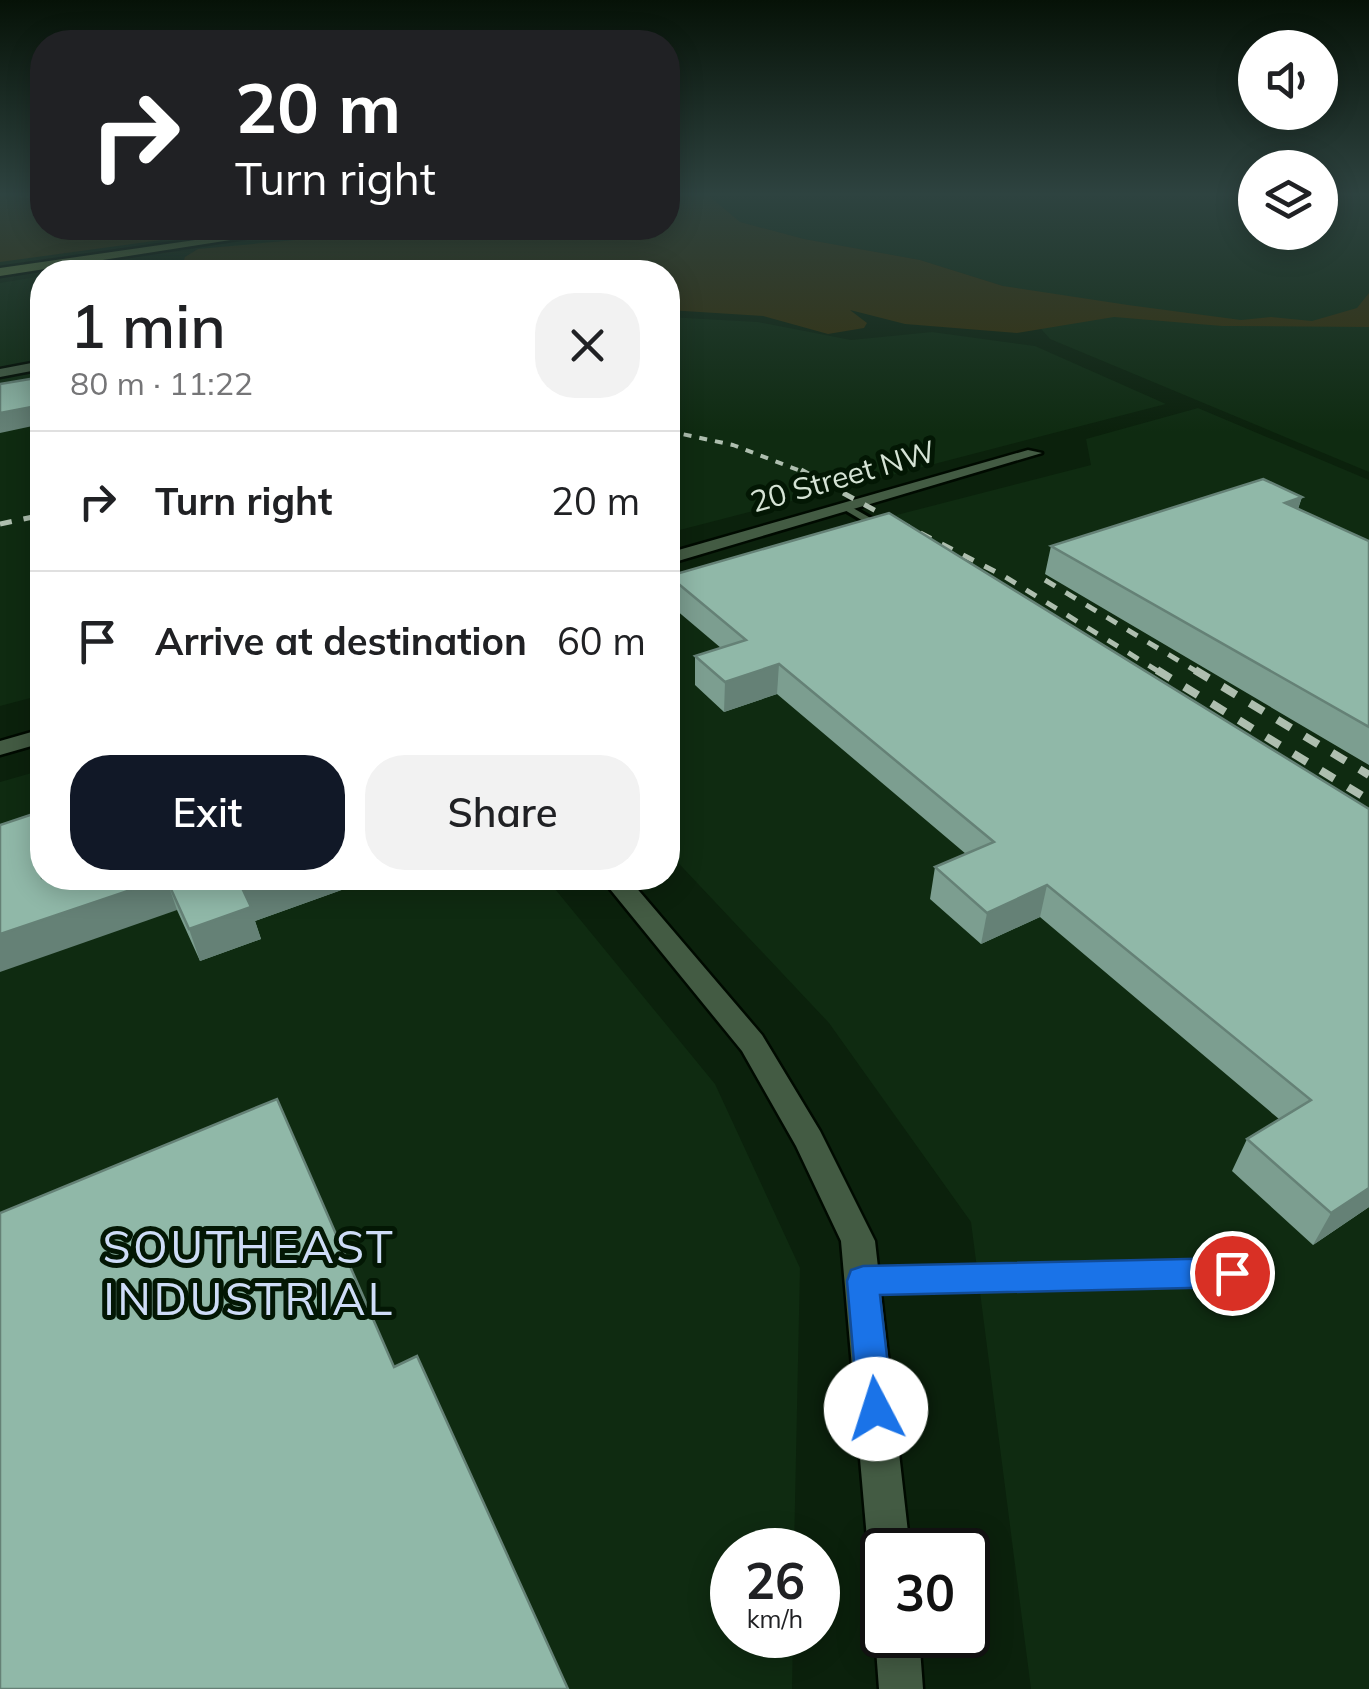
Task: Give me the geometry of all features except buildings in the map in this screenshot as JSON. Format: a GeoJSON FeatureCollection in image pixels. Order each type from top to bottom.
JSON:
{"type":"FeatureCollection","features":[{"type":"Feature","properties":{"kind":"street"},"geometry":{"type":"LineString","coordinates":[[0,372],[30,367]]}},
{"type":"Feature","properties":{"kind":"street","name":"20 Street NW"},"geometry":{"type":"LineString","coordinates":[[680,555],[1034,453]]}},
{"type":"Feature","properties":{"kind":"street"},"geometry":{"type":"LineString","coordinates":[[0,748],[30,739]]}},
{"type":"Feature","properties":{"kind":"street"},"geometry":{"type":"LineString","coordinates":[[624,890],[752,1043],[809,1140],[858,1241],[887,1528]]}},
{"type":"Feature","properties":{"kind":"street"},"geometry":{"type":"LineString","coordinates":[[899,1658],[902,1689]]}},
{"type":"Feature","properties":{"kind":"lane"},"geometry":{"type":"LineString","coordinates":[[846,507],[895,537]]}},
{"type":"Feature","properties":{"kind":"lane"},"geometry":{"type":"LineString","coordinates":[[863,1281],[1232,1273]]}},
{"type":"Feature","properties":{"kind":"shaded area"},"geometry":{"type":"Polygon","coordinates":[[[680,275],[967,275],[1003,286],[1241,320],[1271,317],[1312,321],[1357,308],[1369,293],[1369,327],[1222,326],[1114,317],[1017,333],[905,324],[850,310],[867,323],[864,328],[828,334],[763,316],[680,311],[680,275]]]}},
{"type":"Feature","properties":{"kind":"shaded area"},"geometry":{"type":"Polygon","coordinates":[[[967,275],[1369,275],[1369,472],[1050,339],[1003,286],[967,275]]]}},
{"type":"Feature","properties":{"kind":"shaded area"},"geometry":{"type":"Polygon","coordinates":[[[30,278],[30,698],[0,706],[0,283],[30,278]]]}},
{"type":"Feature","properties":{"kind":"shaded area"},"geometry":{"type":"Polygon","coordinates":[[[680,318],[758,322],[851,340],[932,332],[1035,346],[1166,404],[680,530],[680,318]]]}},
{"type":"Feature","properties":{"kind":"shaded area"},"geometry":{"type":"Polygon","coordinates":[[[1198,408],[1369,480],[1369,1689],[1031,1689],[971,1222],[829,1023],[680,865],[680,581],[881,519],[1091,465],[1086,439],[1198,408]]]}},
{"type":"Feature","properties":{"kind":"shaded area"},"geometry":{"type":"Polygon","coordinates":[[[30,773],[30,890],[556,890],[715,1084],[800,1268],[794,1528],[710,1528],[710,1658],[793,1658],[792,1689],[0,1689],[0,782],[30,773]]]}},
{"type":"Feature","properties":{"kind":"railway"},"geometry":{"type":"LineString","coordinates":[[680,434],[733,445],[806,473]]}},
{"type":"Feature","properties":{"kind":"railway"},"geometry":{"type":"LineString","coordinates":[[801,470],[911,530]]}},
{"type":"Feature","properties":{"kind":"railway"},"geometry":{"type":"LineString","coordinates":[[0,524],[30,518]]}},
{"type":"Feature","properties":{"kind":"railway"},"geometry":{"type":"LineString","coordinates":[[899,522],[1002,575],[1161,673]]}},
{"type":"Feature","properties":{"kind":"railway"},"geometry":{"type":"LineString","coordinates":[[1045,580],[1199,673]]}},
{"type":"Feature","properties":{"kind":"railway"},"geometry":{"type":"LineString","coordinates":[[1157,670],[1369,800]]}},
{"type":"Feature","properties":{"kind":"railway"},"geometry":{"type":"LineString","coordinates":[[1195,670],[1369,775]]}},
{"type":"Feature","properties":{"kind":"district","name":"SOUTHEAST INDUSTRIAL"},"geometry":{"type":"Point","coordinates":[249,1273]}},
{"type":"Feature","properties":{"kind":"route"},"geometry":{"type":"LineString","coordinates":[[876,1409],[863,1281],[1232,1273]]}}]}
